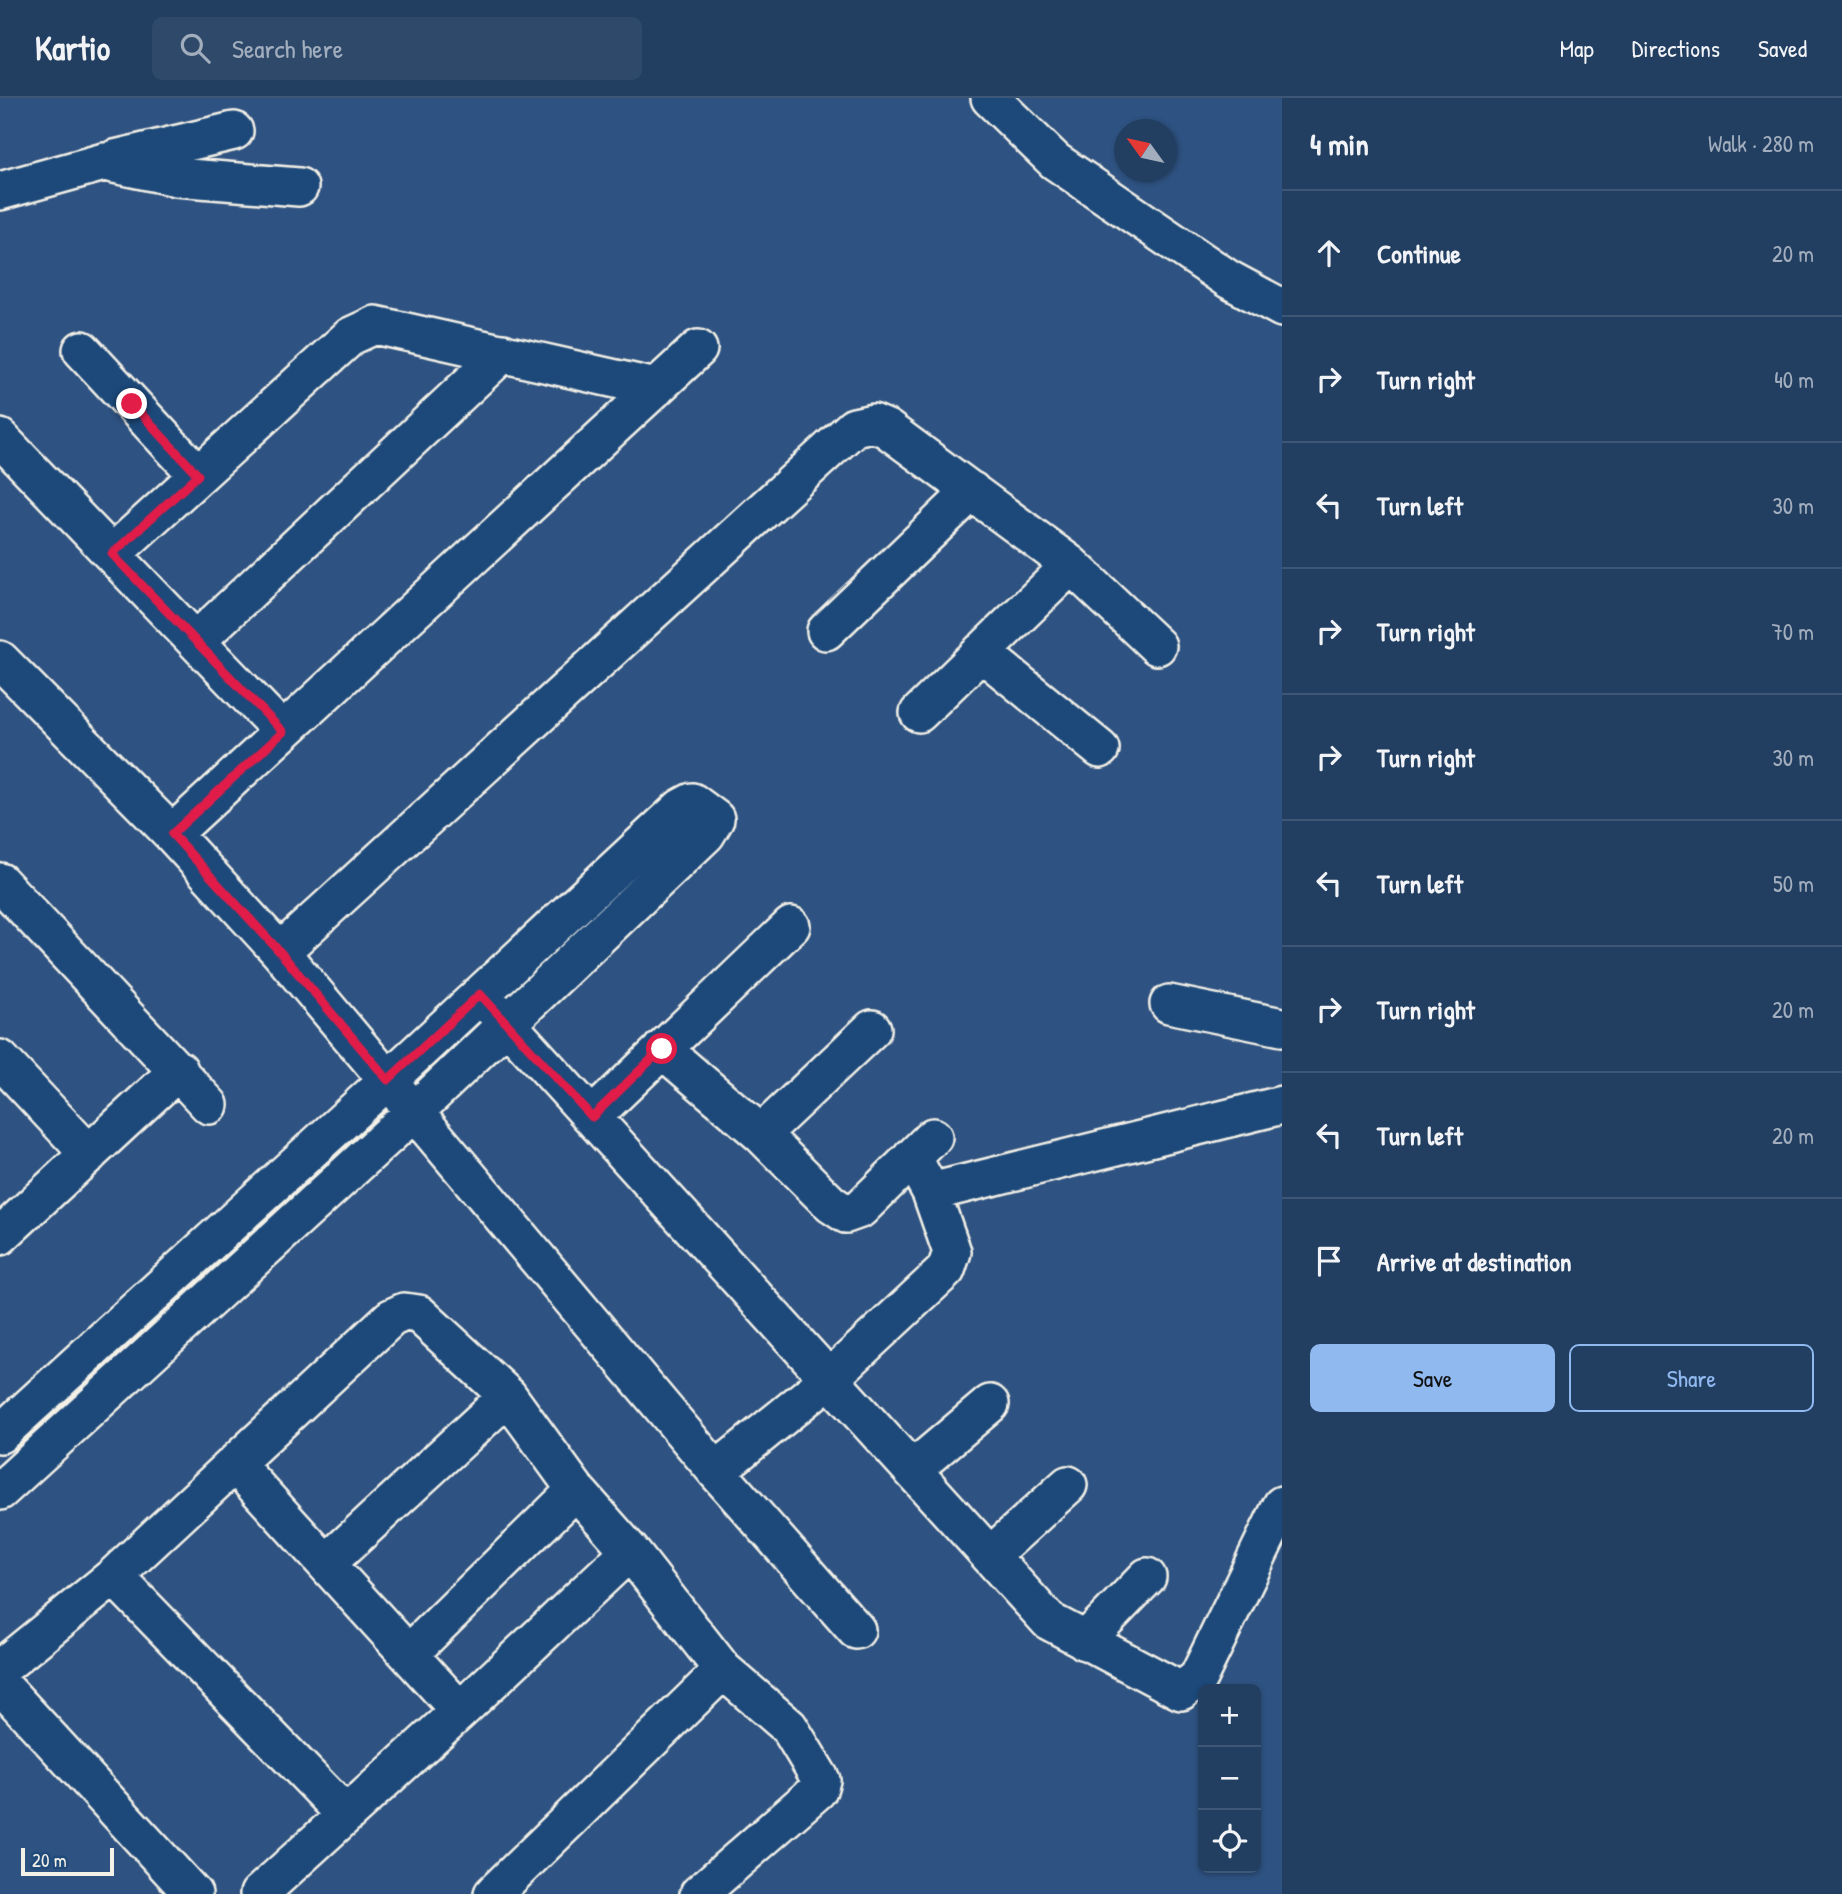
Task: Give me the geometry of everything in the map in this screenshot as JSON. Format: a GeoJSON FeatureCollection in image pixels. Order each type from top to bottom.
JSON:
{"type":"FeatureCollection","features":[{"type":"Feature","properties":{"kind":"street"},"geometry":{"type":"LineString","coordinates":[[990,98],[1055,161],[1228,279],[1282,308]]}},
{"type":"Feature","properties":{"kind":"street"},"geometry":{"type":"LineString","coordinates":[[0,191],[104,162],[234,131]]}},
{"type":"Feature","properties":{"kind":"street"},"geometry":{"type":"LineString","coordinates":[[104,162],[176,177],[299,187]]}},
{"type":"Feature","properties":{"kind":"street"},"geometry":{"type":"LineString","coordinates":[[112,554],[351,337],[375,326],[656,388]]}},
{"type":"Feature","properties":{"kind":"street"},"geometry":{"type":"LineString","coordinates":[[172,834],[698,349]]}},
{"type":"Feature","properties":{"kind":"street"},"geometry":{"type":"LineString","coordinates":[[82,350],[198,475]]}},
{"type":"Feature","properties":{"kind":"street"},"geometry":{"type":"LineString","coordinates":[[196,641],[503,353]]}},
{"type":"Feature","properties":{"kind":"street"},"geometry":{"type":"LineString","coordinates":[[280,952],[854,427],[873,424],[887,429],[1072,565],[1157,646]]}},
{"type":"Feature","properties":{"kind":"street"},"geometry":{"type":"LineString","coordinates":[[0,438],[283,732]]}},
{"type":"Feature","properties":{"kind":"street"},"geometry":{"type":"LineString","coordinates":[[826,631],[972,491]]}},
{"type":"Feature","properties":{"kind":"street"},"geometry":{"type":"LineString","coordinates":[[919,713],[1072,565]]}},
{"type":"Feature","properties":{"kind":"street"},"geometry":{"type":"LineString","coordinates":[[981,652],[1100,749]]}},
{"type":"Feature","properties":{"kind":"street"},"geometry":{"type":"LineString","coordinates":[[0,660],[172,834],[280,952],[716,1471],[856,1630]]}},
{"type":"Feature","properties":{"kind":"street"},"geometry":{"type":"LineString","coordinates":[[0,1434],[681,808],[692,802],[715,819],[706,835],[414,1112],[0,1491]]}},
{"type":"Feature","properties":{"kind":"street"},"geometry":{"type":"LineString","coordinates":[[0,882],[209,1105]]}},
{"type":"Feature","properties":{"kind":"street"},"geometry":{"type":"LineString","coordinates":[[592,1117],[791,926]]}},
{"type":"Feature","properties":{"kind":"street"},"geometry":{"type":"LineString","coordinates":[[480,994],[1049,1621],[1181,1691],[1198,1678],[1282,1505]]}},
{"type":"Feature","properties":{"kind":"street"},"geometry":{"type":"LineString","coordinates":[[1169,1004],[1282,1027]]}},
{"type":"Feature","properties":{"kind":"street"},"geometry":{"type":"LineString","coordinates":[[761,1134],[872,1029]]}},
{"type":"Feature","properties":{"kind":"street"},"geometry":{"type":"LineString","coordinates":[[662,1049],[761,1134],[831,1204],[846,1214],[860,1209],[922,1147],[931,1192],[952,1252],[946,1270],[829,1379],[716,1471]]}},
{"type":"Feature","properties":{"kind":"street"},"geometry":{"type":"LineString","coordinates":[[0,1059],[89,1154]]}},
{"type":"Feature","properties":{"kind":"street"},"geometry":{"type":"LineString","coordinates":[[1,1233],[179,1070]]}},
{"type":"Feature","properties":{"kind":"street"},"geometry":{"type":"LineString","coordinates":[[931,1192],[1282,1105]]}},
{"type":"Feature","properties":{"kind":"street"},"geometry":{"type":"LineString","coordinates":[[0,1675],[2,1667],[114,1576],[391,1318],[404,1312],[419,1314],[508,1396],[576,1490],[630,1551],[723,1670],[789,1727],[821,1780],[818,1790],[699,1894]]}},
{"type":"Feature","properties":{"kind":"street"},"geometry":{"type":"LineString","coordinates":[[327,1563],[508,1396]]}},
{"type":"Feature","properties":{"kind":"street"},"geometry":{"type":"LineString","coordinates":[[912,1470],[989,1404]]}},
{"type":"Feature","properties":{"kind":"street"},"geometry":{"type":"LineString","coordinates":[[236,1465],[460,1711]]}},
{"type":"Feature","properties":{"kind":"street"},"geometry":{"type":"LineString","coordinates":[[990,1556],[1068,1485]]}},
{"type":"Feature","properties":{"kind":"street"},"geometry":{"type":"LineString","coordinates":[[409,1654],[576,1490]]}},
{"type":"Feature","properties":{"kind":"street"},"geometry":{"type":"LineString","coordinates":[[259,1894],[630,1551]]}},
{"type":"Feature","properties":{"kind":"street"},"geometry":{"type":"LineString","coordinates":[[114,1576],[346,1815]]}},
{"type":"Feature","properties":{"kind":"street"},"geometry":{"type":"LineString","coordinates":[[1085,1641],[1147,1577]]}},
{"type":"Feature","properties":{"kind":"street"},"geometry":{"type":"LineString","coordinates":[[493,1894],[723,1670]]}},
{"type":"Feature","properties":{"kind":"street"},"geometry":{"type":"LineString","coordinates":[[0,1684],[193,1894]]}},
{"type":"Feature","properties":{"kind":"route"},"geometry":{"type":"LineString","coordinates":[[132,404],[198,475],[112,554],[283,732],[172,834],[280,952],[388,1080],[480,994],[592,1117],[662,1049]]}}]}
